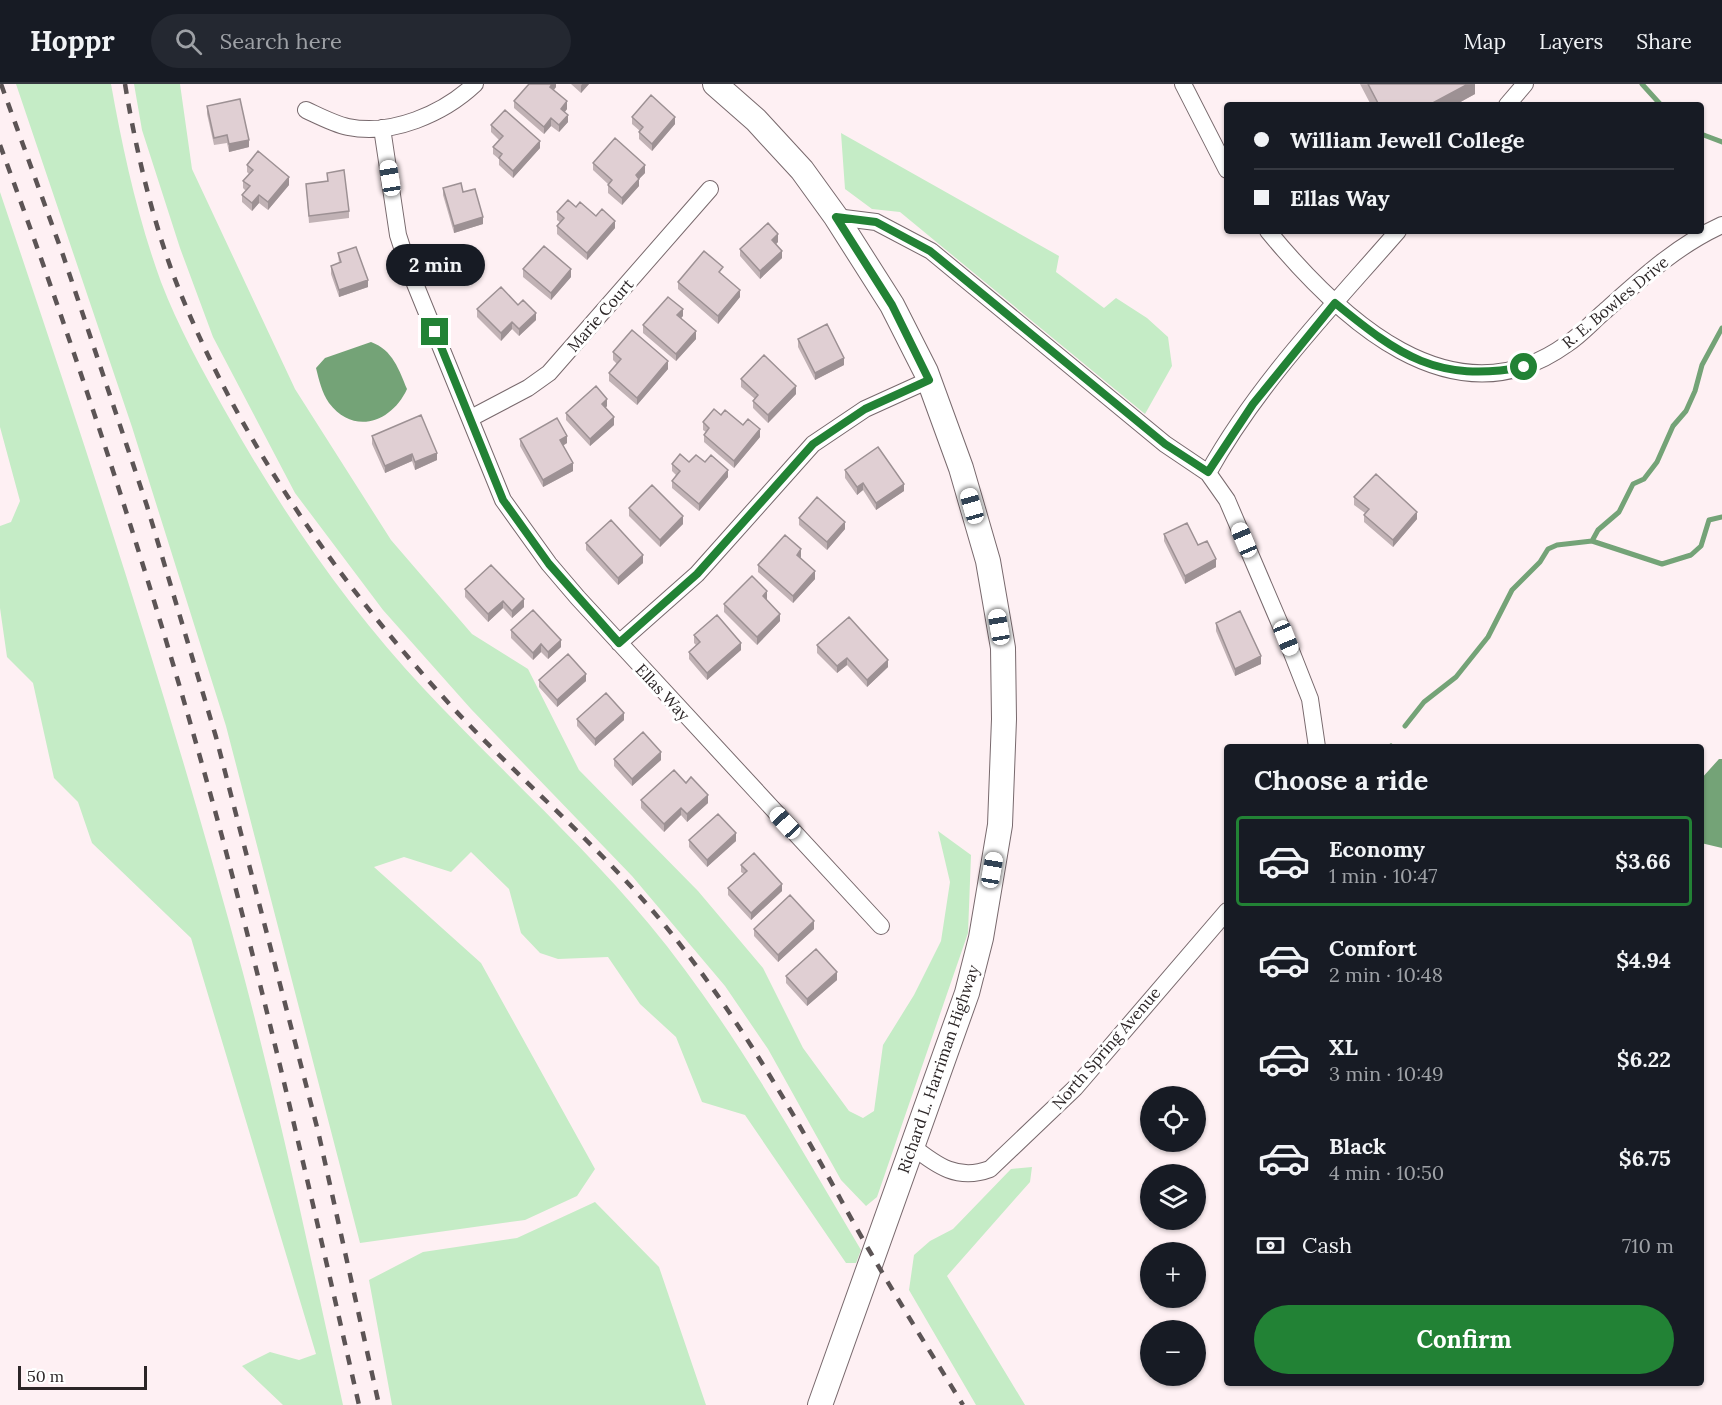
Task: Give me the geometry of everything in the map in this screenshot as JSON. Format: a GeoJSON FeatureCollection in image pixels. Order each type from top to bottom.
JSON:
{"type":"FeatureCollection","features":[{"type":"Feature","properties":{"kind":"main road","name":"Richard L. Harriman Highway"},"geometry":{"type":"LineString","coordinates":[[715,84],[756,120],[802,170],[836,217],[892,305],[929,380],[961,468],[988,561],[1003,648],[1004,719],[1000,825],[981,938],[967,993],[820,1405]]}},
{"type":"Feature","properties":{"kind":"street"},"geometry":{"type":"LineString","coordinates":[[306,110],[346,127],[369,130],[396,126],[438,110],[475,84]]}},
{"type":"Feature","properties":{"kind":"street"},"geometry":{"type":"LineString","coordinates":[[1182,84],[1224,164]]}},
{"type":"Feature","properties":{"kind":"street"},"geometry":{"type":"LineString","coordinates":[[1510,102],[1525,84]]}},
{"type":"Feature","properties":{"kind":"street","name":"Ellas Way"},"geometry":{"type":"LineString","coordinates":[[382,128],[398,235],[409,269],[503,500],[549,564],[619,643],[881,926]]}},
{"type":"Feature","properties":{"kind":"street","name":"Marie Court"},"geometry":{"type":"LineString","coordinates":[[471,418],[528,388],[549,373],[710,189]]}},
{"type":"Feature","properties":{"kind":"street"},"geometry":{"type":"LineString","coordinates":[[836,217],[876,222],[930,251],[1165,444],[1208,472],[1227,500],[1286,638],[1310,699],[1317,744]]}},
{"type":"Feature","properties":{"kind":"street","name":"R. E. Bowles Drive"},"geometry":{"type":"LineString","coordinates":[[1704,233],[1722,225]]}},
{"type":"Feature","properties":{"kind":"street","name":"R. E. Bowles Drive"},"geometry":{"type":"LineString","coordinates":[[1271,234],[1335,303],[1394,348],[1436,367],[1479,373],[1524,367],[1569,343],[1666,258],[1703,234]]}},
{"type":"Feature","properties":{"kind":"street"},"geometry":{"type":"LineString","coordinates":[[1208,472],[1253,404],[1335,303],[1395,234]]}},
{"type":"Feature","properties":{"kind":"street"},"geometry":{"type":"LineString","coordinates":[[619,643],[697,574],[813,444],[865,409],[929,380]]}},
{"type":"Feature","properties":{"kind":"street","name":"North Spring Avenue"},"geometry":{"type":"LineString","coordinates":[[912,1146],[934,1165],[954,1173],[975,1174],[990,1169],[1075,1088],[1224,914]]}},
{"type":"Feature","properties":{"kind":"shaded area"},"geometry":{"type":"Polygon","coordinates":[[[16,84],[111,84],[132,184],[161,282],[198,362],[245,446],[291,520],[341,591],[396,658],[623,893],[679,962],[735,1042],[787,1124],[861,1250],[856,1263],[846,1263],[745,1115],[702,1102],[676,1037],[640,1004],[608,957],[558,959],[540,953],[521,933],[509,889],[471,852],[451,872],[404,857],[374,867],[481,963],[595,1169],[577,1196],[525,1220],[360,1243],[226,726],[132,427],[16,84]]]}},
{"type":"Feature","properties":{"kind":"shaded area"},"geometry":{"type":"Polygon","coordinates":[[[134,84],[180,84],[192,169],[295,389],[391,540],[472,634],[528,669],[579,770],[698,891],[763,968],[803,1048],[849,1111],[863,1118],[874,1111],[883,1045],[914,995],[941,941],[950,882],[938,831],[971,855],[968,933],[877,1197],[866,1206],[841,1180],[768,1049],[725,986],[632,876],[471,709],[383,610],[295,493],[213,337],[180,248],[142,130],[134,84]]]}},
{"type":"Feature","properties":{"kind":"shaded area"},"geometry":{"type":"Polygon","coordinates":[[[841,133],[1059,256],[1056,272],[1104,308],[1116,298],[1147,318],[1168,337],[1172,366],[1145,414],[900,212],[872,209],[845,189],[841,133]]]}},
{"type":"Feature","properties":{"kind":"shaded area"},"geometry":{"type":"Polygon","coordinates":[[[0,192],[128,580],[216,874],[270,1081],[343,1405],[283,1405],[242,1366],[270,1352],[299,1360],[316,1354],[191,938],[92,843],[78,802],[54,778],[33,683],[7,657],[0,608],[0,526],[11,522],[20,501],[0,427],[0,192]]]}},
{"type":"Feature","properties":{"kind":"shaded area"},"geometry":{"type":"Polygon","coordinates":[[[371,342],[390,355],[407,389],[392,410],[372,421],[361,422],[339,413],[329,403],[316,368],[325,358],[371,342]]]}},
{"type":"Feature","properties":{"kind":"shaded area"},"geometry":{"type":"Polygon","coordinates":[[[1719,759],[1722,759],[1722,848],[1704,844],[1704,776],[1719,759]]]}},
{"type":"Feature","properties":{"kind":"shaded area"},"geometry":{"type":"Polygon","coordinates":[[[1032,1167],[1030,1182],[947,1276],[1025,1405],[976,1405],[909,1290],[914,1255],[930,1241],[953,1229],[1011,1169],[1032,1167]]]}},
{"type":"Feature","properties":{"kind":"shaded area"},"geometry":{"type":"Polygon","coordinates":[[[595,1202],[659,1267],[706,1405],[392,1405],[369,1280],[423,1252],[517,1238],[595,1202]]]}},
{"type":"Feature","properties":{"kind":"building"},"geometry":{"type":"Polygon","coordinates":[[[529,84],[552,84],[550,87],[567,101],[561,109],[568,115],[559,125],[551,118],[544,127],[514,101],[529,84]]]}},
{"type":"Feature","properties":{"kind":"building"},"geometry":{"type":"Polygon","coordinates":[[[1368,84],[1468,84],[1435,102],[1377,102],[1368,84]]]}},
{"type":"Feature","properties":{"kind":"building"},"geometry":{"type":"Polygon","coordinates":[[[651,95],[675,117],[652,144],[639,132],[643,127],[632,117],[651,95]]]}},
{"type":"Feature","properties":{"kind":"building"},"geometry":{"type":"Polygon","coordinates":[[[240,99],[249,140],[229,144],[227,135],[214,138],[207,106],[240,99]]]}},
{"type":"Feature","properties":{"kind":"building"},"geometry":{"type":"Polygon","coordinates":[[[505,110],[540,141],[513,171],[499,158],[502,154],[493,147],[503,136],[491,125],[505,110]]]}},
{"type":"Feature","properties":{"kind":"building"},"geometry":{"type":"Polygon","coordinates":[[[615,138],[645,165],[636,175],[639,179],[622,198],[608,185],[612,180],[593,163],[615,138]]]}},
{"type":"Feature","properties":{"kind":"building"},"geometry":{"type":"Polygon","coordinates":[[[258,151],[289,177],[268,202],[259,195],[252,203],[242,195],[250,186],[243,181],[253,170],[247,165],[258,151]]]}},
{"type":"Feature","properties":{"kind":"building"},"geometry":{"type":"Polygon","coordinates":[[[344,170],[349,211],[309,216],[306,184],[328,181],[327,173],[344,170]]]}},
{"type":"Feature","properties":{"kind":"building"},"geometry":{"type":"Polygon","coordinates":[[[461,183],[463,192],[475,189],[483,217],[454,226],[443,188],[461,183]]]}},
{"type":"Feature","properties":{"kind":"building"},"geometry":{"type":"Polygon","coordinates":[[[568,200],[576,207],[580,202],[596,216],[602,209],[615,221],[587,253],[557,226],[564,218],[557,212],[568,200]]]}},
{"type":"Feature","properties":{"kind":"building"},"geometry":{"type":"Polygon","coordinates":[[[768,223],[778,234],[772,240],[782,251],[760,271],[740,249],[768,223]]]}},
{"type":"Feature","properties":{"kind":"building"},"geometry":{"type":"Polygon","coordinates":[[[544,246],[571,269],[551,293],[523,269],[544,246]]]}},
{"type":"Feature","properties":{"kind":"building"},"geometry":{"type":"Polygon","coordinates":[[[356,247],[368,280],[339,290],[331,266],[341,262],[338,253],[356,247]]]}},
{"type":"Feature","properties":{"kind":"building"},"geometry":{"type":"Polygon","coordinates":[[[704,251],[723,267],[719,272],[740,290],[718,316],[678,282],[704,251]]]}},
{"type":"Feature","properties":{"kind":"building"},"geometry":{"type":"Polygon","coordinates":[[[501,287],[518,305],[523,300],[536,313],[519,329],[512,322],[501,333],[477,309],[501,287]]]}},
{"type":"Feature","properties":{"kind":"building"},"geometry":{"type":"Polygon","coordinates":[[[668,297],[683,309],[677,315],[696,331],[676,354],[643,325],[668,297]]]}},
{"type":"Feature","properties":{"kind":"building"},"geometry":{"type":"Polygon","coordinates":[[[827,324],[844,358],[815,373],[798,339],[827,324]]]}},
{"type":"Feature","properties":{"kind":"building"},"geometry":{"type":"Polygon","coordinates":[[[632,330],[668,361],[637,398],[609,373],[621,359],[613,352],[632,330]]]}},
{"type":"Feature","properties":{"kind":"building"},"geometry":{"type":"Polygon","coordinates":[[[764,355],[796,386],[768,415],[753,401],[758,395],[741,379],[764,355]]]}},
{"type":"Feature","properties":{"kind":"building"},"geometry":{"type":"Polygon","coordinates":[[[596,386],[607,399],[602,404],[614,417],[590,439],[566,413],[596,386]]]}},
{"type":"Feature","properties":{"kind":"building"},"geometry":{"type":"Polygon","coordinates":[[[714,409],[721,415],[725,410],[743,425],[748,419],[760,429],[734,461],[704,435],[709,428],[703,422],[714,409]]]}},
{"type":"Feature","properties":{"kind":"building"},"geometry":{"type":"Polygon","coordinates":[[[421,415],[437,453],[415,462],[412,454],[385,466],[372,436],[421,415]]]}},
{"type":"Feature","properties":{"kind":"building"},"geometry":{"type":"Polygon","coordinates":[[[557,418],[567,436],[560,440],[573,463],[543,480],[520,439],[557,418]]]}},
{"type":"Feature","properties":{"kind":"building"},"geometry":{"type":"Polygon","coordinates":[[[878,447],[904,484],[876,503],[863,483],[857,487],[845,470],[878,447]]]}},
{"type":"Feature","properties":{"kind":"building"},"geometry":{"type":"Polygon","coordinates":[[[680,454],[689,462],[696,455],[705,462],[711,455],[728,470],[699,504],[672,481],[680,471],[672,464],[680,454]]]}},
{"type":"Feature","properties":{"kind":"building"},"geometry":{"type":"Polygon","coordinates":[[[1376,474],[1417,512],[1393,540],[1364,515],[1369,509],[1354,497],[1376,474]]]}},
{"type":"Feature","properties":{"kind":"building"},"geometry":{"type":"Polygon","coordinates":[[[652,485],[683,516],[660,540],[629,508],[652,485]]]}},
{"type":"Feature","properties":{"kind":"building"},"geometry":{"type":"Polygon","coordinates":[[[817,497],[845,522],[827,542],[799,518],[817,497]]]}},
{"type":"Feature","properties":{"kind":"building"},"geometry":{"type":"Polygon","coordinates":[[[611,520],[643,555],[618,578],[586,543],[611,520]]]}},
{"type":"Feature","properties":{"kind":"building"},"geometry":{"type":"Polygon","coordinates":[[[1187,523],[1198,545],[1207,541],[1216,559],[1185,576],[1164,534],[1187,523]]]}},
{"type":"Feature","properties":{"kind":"building"},"geometry":{"type":"Polygon","coordinates":[[[785,535],[801,549],[797,555],[815,571],[793,596],[758,565],[785,535]]]}},
{"type":"Feature","properties":{"kind":"building"},"geometry":{"type":"Polygon","coordinates":[[[491,565],[524,599],[512,611],[503,601],[488,614],[465,589],[491,565]]]}},
{"type":"Feature","properties":{"kind":"building"},"geometry":{"type":"Polygon","coordinates":[[[752,576],[767,591],[763,596],[780,614],[757,637],[724,604],[752,576]]]}},
{"type":"Feature","properties":{"kind":"building"},"geometry":{"type":"Polygon","coordinates":[[[533,610],[561,640],[548,652],[541,644],[533,653],[511,630],[533,610]]]}},
{"type":"Feature","properties":{"kind":"building"},"geometry":{"type":"Polygon","coordinates":[[[1240,611],[1261,656],[1235,669],[1216,623],[1240,611]]]}},
{"type":"Feature","properties":{"kind":"building"},"geometry":{"type":"Polygon","coordinates":[[[717,615],[741,643],[707,673],[689,652],[700,642],[694,635],[717,615]]]}},
{"type":"Feature","properties":{"kind":"building"},"geometry":{"type":"Polygon","coordinates":[[[849,617],[888,660],[867,680],[847,658],[837,666],[817,645],[849,617]]]}},
{"type":"Feature","properties":{"kind":"building"},"geometry":{"type":"Polygon","coordinates":[[[568,654],[586,674],[557,700],[539,680],[568,654]]]}},
{"type":"Feature","properties":{"kind":"building"},"geometry":{"type":"Polygon","coordinates":[[[606,693],[624,713],[595,739],[577,719],[606,693]]]}},
{"type":"Feature","properties":{"kind":"building"},"geometry":{"type":"Polygon","coordinates":[[[643,732],[661,752],[632,779],[614,759],[643,732]]]}},
{"type":"Feature","properties":{"kind":"building"},"geometry":{"type":"Polygon","coordinates":[[[674,770],[686,783],[691,777],[708,795],[687,814],[681,808],[664,824],[641,800],[674,770]]]}},
{"type":"Feature","properties":{"kind":"building"},"geometry":{"type":"Polygon","coordinates":[[[718,814],[736,833],[707,860],[689,840],[718,814]]]}},
{"type":"Feature","properties":{"kind":"building"},"geometry":{"type":"Polygon","coordinates":[[[754,853],[782,884],[751,913],[728,888],[747,871],[741,865],[754,853]]]}},
{"type":"Feature","properties":{"kind":"building"},"geometry":{"type":"Polygon","coordinates":[[[790,895],[814,921],[778,955],[754,929],[790,895]]]}},
{"type":"Feature","properties":{"kind":"building"},"geometry":{"type":"Polygon","coordinates":[[[816,949],[837,972],[807,999],[786,976],[816,949]]]}},
{"type":"Feature","properties":{"kind":"waterway"},"geometry":{"type":"LineString","coordinates":[[1642,84],[1658,102]]}},
{"type":"Feature","properties":{"kind":"waterway"},"geometry":{"type":"LineString","coordinates":[[1704,135],[1722,142]]}},
{"type":"Feature","properties":{"kind":"waterway"},"geometry":{"type":"LineString","coordinates":[[1592,541],[1598,530],[1619,512],[1633,484],[1644,479],[1657,462],[1673,426],[1686,411],[1695,391],[1702,365],[1722,328]]}},
{"type":"Feature","properties":{"kind":"waterway"},"geometry":{"type":"LineString","coordinates":[[1405,726],[1424,702],[1456,677],[1488,637],[1512,590],[1540,562],[1548,549],[1557,545],[1592,541],[1662,564],[1691,555],[1701,546],[1709,520],[1722,517]]}},
{"type":"Feature","properties":{"kind":"railway"},"geometry":{"type":"LineString","coordinates":[[1,84],[63,255],[147,506],[216,737],[318,1131],[379,1405]]}},
{"type":"Feature","properties":{"kind":"railway"},"geometry":{"type":"LineString","coordinates":[[125,84],[147,189],[162,242],[180,292],[205,349],[265,460],[334,564],[412,662],[481,738],[595,849],[650,907],[721,1000],[784,1099],[885,1278],[963,1405]]}},
{"type":"Feature","properties":{"kind":"railway"},"geometry":{"type":"LineString","coordinates":[[0,145],[61,314],[118,485],[196,743],[275,1044],[359,1405]]}},
{"type":"Feature","properties":{"kind":"route"},"geometry":{"type":"LineString","coordinates":[[435,332],[503,500],[549,564],[619,643],[697,574],[813,444],[865,409],[929,380],[892,305],[836,217],[876,222],[910,238],[930,251],[1165,444],[1208,472],[1253,404],[1301,342],[1335,303],[1394,348],[1413,359],[1436,367],[1479,373],[1524,367]]}}]}
